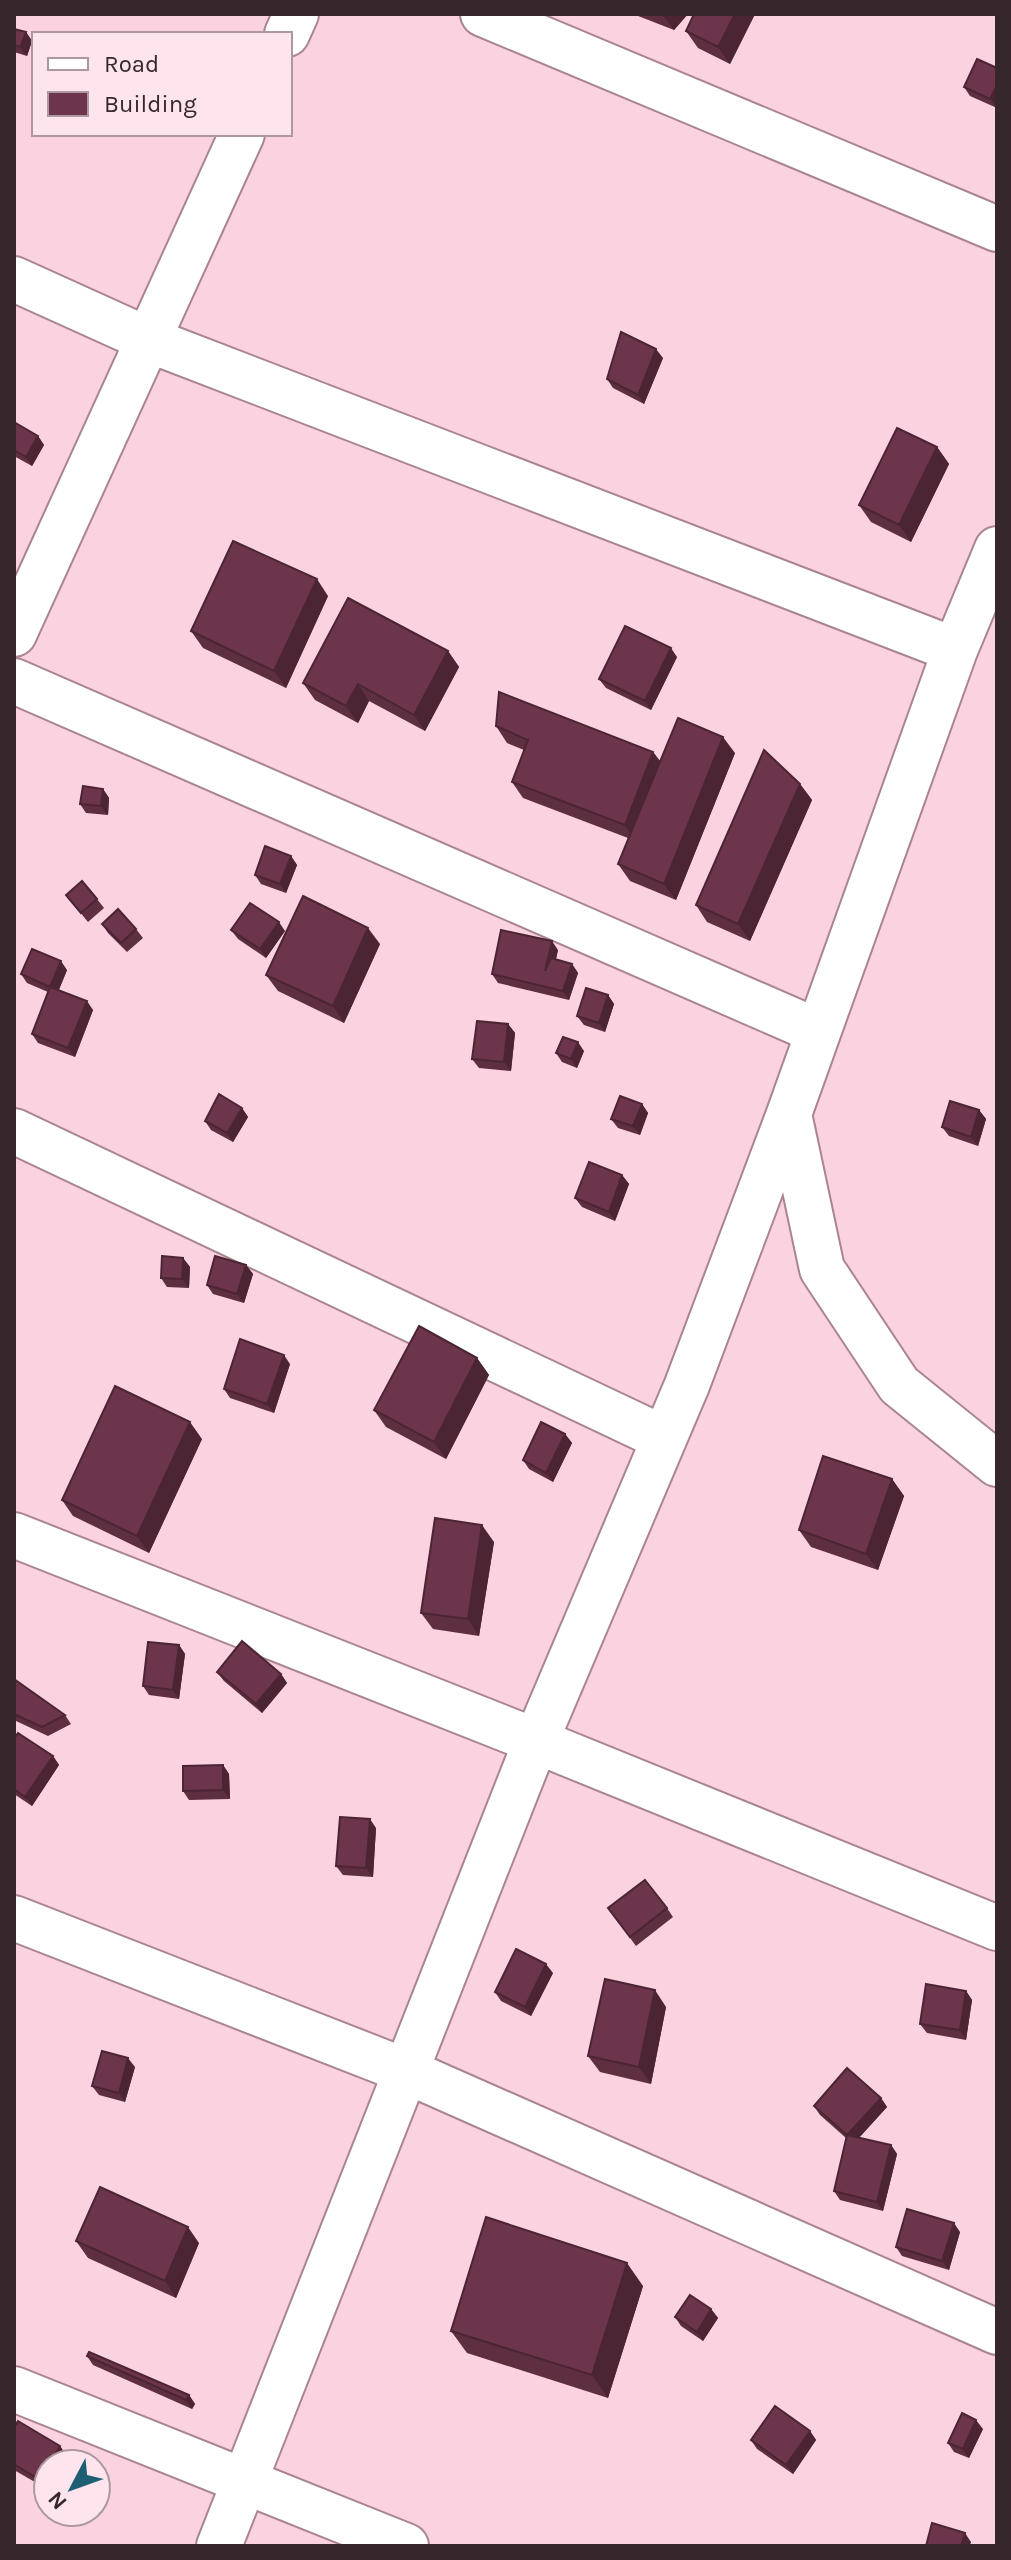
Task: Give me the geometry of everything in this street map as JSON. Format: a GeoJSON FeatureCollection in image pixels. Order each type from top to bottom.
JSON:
{"type":"FeatureCollection","features":[{"type":"Feature","properties":{"kind":"street"},"geometry":{"type":"LineString","coordinates":[[483,14],[997,229]]}},
{"type":"Feature","properties":{"kind":"street"},"geometry":{"type":"LineString","coordinates":[[14,634],[241,136]]}},
{"type":"Feature","properties":{"kind":"street"},"geometry":{"type":"LineString","coordinates":[[14,279],[149,340],[955,650]]}},
{"type":"Feature","properties":{"kind":"street"},"geometry":{"type":"LineString","coordinates":[[219,2546],[536,1741],[687,1385],[789,1114],[955,650],[997,549]]}},
{"type":"Feature","properties":{"kind":"street"},"geometry":{"type":"LineString","coordinates":[[14,681],[817,1031]]}},
{"type":"Feature","properties":{"kind":"street"},"geometry":{"type":"LineString","coordinates":[[789,1114],[822,1269],[899,1385],[997,1464]]}},
{"type":"Feature","properties":{"kind":"street"},"geometry":{"type":"LineString","coordinates":[[14,1131],[663,1438]]}},
{"type":"Feature","properties":{"kind":"street"},"geometry":{"type":"LineString","coordinates":[[14,1535],[536,1741],[997,1928]]}},
{"type":"Feature","properties":{"kind":"street"},"geometry":{"type":"LineString","coordinates":[[14,1918],[406,2071],[997,2332]]}},
{"type":"Feature","properties":{"kind":"street"},"geometry":{"type":"LineString","coordinates":[[14,2389],[406,2546]]}},
{"type":"Feature","properties":{"kind":"building"},"geometry":{"type":"Polygon","coordinates":[[[694,14],[735,14],[718,47],[686,31],[694,14]]]}},
{"type":"Feature","properties":{"kind":"building"},"geometry":{"type":"Polygon","coordinates":[[[14,29],[26,32],[20,47],[14,45],[14,29]]]}},
{"type":"Feature","properties":{"kind":"building"},"geometry":{"type":"Polygon","coordinates":[[[977,59],[997,68],[997,85],[990,99],[964,87],[977,59]]]}},
{"type":"Feature","properties":{"kind":"building"},"geometry":{"type":"Polygon","coordinates":[[[621,332],[656,349],[638,395],[607,379],[621,332]]]}},
{"type":"Feature","properties":{"kind":"building"},"geometry":{"type":"Polygon","coordinates":[[[14,422],[38,436],[26,457],[14,450],[14,422]]]}},
{"type":"Feature","properties":{"kind":"building"},"geometry":{"type":"Polygon","coordinates":[[[897,428],[937,447],[899,525],[859,505],[897,428]]]}},
{"type":"Feature","properties":{"kind":"building"},"geometry":{"type":"Polygon","coordinates":[[[233,541],[317,579],[274,671],[191,631],[233,541]]]}},
{"type":"Feature","properties":{"kind":"building"},"geometry":{"type":"Polygon","coordinates":[[[348,598],[448,651],[414,715],[358,684],[346,706],[303,683],[348,598]]]}},
{"type":"Feature","properties":{"kind":"building"},"geometry":{"type":"Polygon","coordinates":[[[625,626],[671,648],[645,701],[599,679],[625,626]]]}},
{"type":"Feature","properties":{"kind":"building"},"geometry":{"type":"Polygon","coordinates":[[[499,692],[653,752],[625,825],[512,782],[528,740],[496,726],[499,692]]]}},
{"type":"Feature","properties":{"kind":"building"},"geometry":{"type":"Polygon","coordinates":[[[678,718],[723,737],[664,884],[618,864],[678,718]]]}},
{"type":"Feature","properties":{"kind":"building"},"geometry":{"type":"Polygon","coordinates":[[[764,750],[800,784],[738,924],[696,905],[764,750]]]}},
{"type":"Feature","properties":{"kind":"building"},"geometry":{"type":"Polygon","coordinates":[[[83,786],[103,789],[101,806],[80,804],[83,786]]]}},
{"type":"Feature","properties":{"kind":"building"},"geometry":{"type":"Polygon","coordinates":[[[265,846],[291,856],[280,884],[255,875],[265,846]]]}},
{"type":"Feature","properties":{"kind":"building"},"geometry":{"type":"Polygon","coordinates":[[[82,881],[97,899],[81,913],[66,895],[82,881]]]}},
{"type":"Feature","properties":{"kind":"building"},"geometry":{"type":"Polygon","coordinates":[[[303,896],[368,928],[333,1006],[266,975],[303,896]]]}},
{"type":"Feature","properties":{"kind":"building"},"geometry":{"type":"Polygon","coordinates":[[[250,903],[279,922],[260,949],[231,930],[250,903]]]}},
{"type":"Feature","properties":{"kind":"building"},"geometry":{"type":"Polygon","coordinates":[[[118,909],[136,929],[121,943],[102,924],[118,909]]]}},
{"type":"Feature","properties":{"kind":"building"},"geometry":{"type":"Polygon","coordinates":[[[501,930],[552,941],[545,971],[551,958],[572,964],[563,991],[492,974],[501,930]]]}},
{"type":"Feature","properties":{"kind":"building"},"geometry":{"type":"Polygon","coordinates":[[[32,949],[61,961],[50,987],[21,974],[32,949]]]}},
{"type":"Feature","properties":{"kind":"building"},"geometry":{"type":"Polygon","coordinates":[[[50,987],[87,1001],[68,1048],[32,1034],[50,987]]]}},
{"type":"Feature","properties":{"kind":"building"},"geometry":{"type":"Polygon","coordinates":[[[586,988],[608,995],[599,1023],[577,1016],[586,988]]]}},
{"type":"Feature","properties":{"kind":"building"},"geometry":{"type":"Polygon","coordinates":[[[477,1021],[508,1024],[504,1062],[472,1059],[477,1021]]]}},
{"type":"Feature","properties":{"kind":"building"},"geometry":{"type":"Polygon","coordinates":[[[563,1037],[578,1042],[571,1059],[556,1053],[563,1037]]]}},
{"type":"Feature","properties":{"kind":"building"},"geometry":{"type":"Polygon","coordinates":[[[219,1094],[242,1108],[227,1133],[205,1121],[219,1094]]]}},
{"type":"Feature","properties":{"kind":"building"},"geometry":{"type":"Polygon","coordinates":[[[620,1096],[642,1104],[633,1126],[611,1119],[620,1096]]]}},
{"type":"Feature","properties":{"kind":"building"},"geometry":{"type":"Polygon","coordinates":[[[950,1101],[979,1110],[971,1137],[942,1127],[950,1101]]]}},
{"type":"Feature","properties":{"kind":"building"},"geometry":{"type":"Polygon","coordinates":[[[589,1162],[622,1175],[609,1212],[575,1198],[589,1162]]]}},
{"type":"Feature","properties":{"kind":"building"},"geometry":{"type":"Polygon","coordinates":[[[162,1256],[183,1258],[182,1279],[161,1278],[162,1256]]]}},
{"type":"Feature","properties":{"kind":"building"},"geometry":{"type":"Polygon","coordinates":[[[215,1256],[246,1265],[237,1294],[207,1285],[215,1256]]]}},
{"type":"Feature","properties":{"kind":"building"},"geometry":{"type":"Polygon","coordinates":[[[419,1326],[477,1358],[434,1442],[374,1410],[419,1326]]]}},
{"type":"Feature","properties":{"kind":"building"},"geometry":{"type":"Polygon","coordinates":[[[240,1339],[284,1355],[267,1404],[224,1389],[240,1339]]]}},
{"type":"Feature","properties":{"kind":"building"},"geometry":{"type":"Polygon","coordinates":[[[115,1386],[190,1422],[137,1536],[62,1500],[115,1386]]]}},
{"type":"Feature","properties":{"kind":"building"},"geometry":{"type":"Polygon","coordinates":[[[541,1422],[565,1434],[546,1473],[523,1460],[541,1422]]]}},
{"type":"Feature","properties":{"kind":"building"},"geometry":{"type":"Polygon","coordinates":[[[823,1456],[892,1479],[866,1554],[799,1530],[823,1456]]]}},
{"type":"Feature","properties":{"kind":"building"},"geometry":{"type":"Polygon","coordinates":[[[435,1518],[482,1525],[468,1619],[421,1613],[435,1518]]]}},
{"type":"Feature","properties":{"kind":"building"},"geometry":{"type":"Polygon","coordinates":[[[242,1641],[281,1674],[256,1704],[217,1672],[242,1641]]]}},
{"type":"Feature","properties":{"kind":"building"},"geometry":{"type":"Polygon","coordinates":[[[148,1642],[179,1645],[173,1690],[143,1686],[148,1642]]]}},
{"type":"Feature","properties":{"kind":"building"},"geometry":{"type":"Polygon","coordinates":[[[14,1679],[65,1715],[42,1727],[14,1714],[14,1679]]]}},
{"type":"Feature","properties":{"kind":"building"},"geometry":{"type":"Polygon","coordinates":[[[18,1733],[53,1756],[25,1797],[14,1789],[14,1739],[18,1733]]]}},
{"type":"Feature","properties":{"kind":"building"},"geometry":{"type":"Polygon","coordinates":[[[223,1765],[223,1790],[183,1791],[183,1766],[223,1765]]]}},
{"type":"Feature","properties":{"kind":"building"},"geometry":{"type":"Polygon","coordinates":[[[340,1817],[370,1819],[366,1868],[336,1866],[340,1817]]]}},
{"type":"Feature","properties":{"kind":"building"},"geometry":{"type":"Polygon","coordinates":[[[645,1880],[667,1908],[630,1937],[608,1908],[645,1880]]]}},
{"type":"Feature","properties":{"kind":"building"},"geometry":{"type":"Polygon","coordinates":[[[516,1949],[546,1964],[525,2007],[495,1992],[516,1949]]]}},
{"type":"Feature","properties":{"kind":"building"},"geometry":{"type":"Polygon","coordinates":[[[605,1979],[655,1990],[639,2067],[588,2056],[605,1979]]]}},
{"type":"Feature","properties":{"kind":"building"},"geometry":{"type":"Polygon","coordinates":[[[926,1984],[966,1991],[960,2030],[920,2024],[926,1984]]]}},
{"type":"Feature","properties":{"kind":"building"},"geometry":{"type":"Polygon","coordinates":[[[102,2051],[128,2058],[119,2093],[92,2086],[102,2051]]]}},
{"type":"Feature","properties":{"kind":"building"},"geometry":{"type":"Polygon","coordinates":[[[847,2068],[881,2098],[847,2135],[814,2106],[847,2068]]]}},
{"type":"Feature","properties":{"kind":"building"},"geometry":{"type":"Polygon","coordinates":[[[847,2135],[891,2145],[877,2202],[834,2191],[847,2135]]]}},
{"type":"Feature","properties":{"kind":"building"},"geometry":{"type":"Polygon","coordinates":[[[100,2187],[188,2227],[165,2281],[76,2241],[100,2187]]]}},
{"type":"Feature","properties":{"kind":"building"},"geometry":{"type":"Polygon","coordinates":[[[907,2209],[954,2223],[942,2261],[896,2247],[907,2209]]]}},
{"type":"Feature","properties":{"kind":"building"},"geometry":{"type":"Polygon","coordinates":[[[486,2217],[627,2263],[592,2375],[451,2331],[486,2217]]]}},
{"type":"Feature","properties":{"kind":"building"},"geometry":{"type":"Polygon","coordinates":[[[690,2295],[711,2309],[697,2332],[675,2317],[690,2295]]]}},
{"type":"Feature","properties":{"kind":"building"},"geometry":{"type":"Polygon","coordinates":[[[89,2352],[189,2395],[186,2400],[87,2356],[89,2352]]]}},
{"type":"Feature","properties":{"kind":"building"},"geometry":{"type":"Polygon","coordinates":[[[775,2406],[810,2431],[786,2465],[751,2440],[775,2406]]]}},
{"type":"Feature","properties":{"kind":"building"},"geometry":{"type":"Polygon","coordinates":[[[962,2413],[976,2420],[963,2449],[948,2443],[962,2413]]]}},
{"type":"Feature","properties":{"kind":"building"},"geometry":{"type":"Polygon","coordinates":[[[18,2421],[60,2446],[32,2448],[32,2475],[14,2464],[14,2428],[18,2421]]]}},
{"type":"Feature","properties":{"kind":"building"},"geometry":{"type":"Polygon","coordinates":[[[932,2523],[965,2533],[961,2546],[926,2546],[932,2523]]]}}]}
